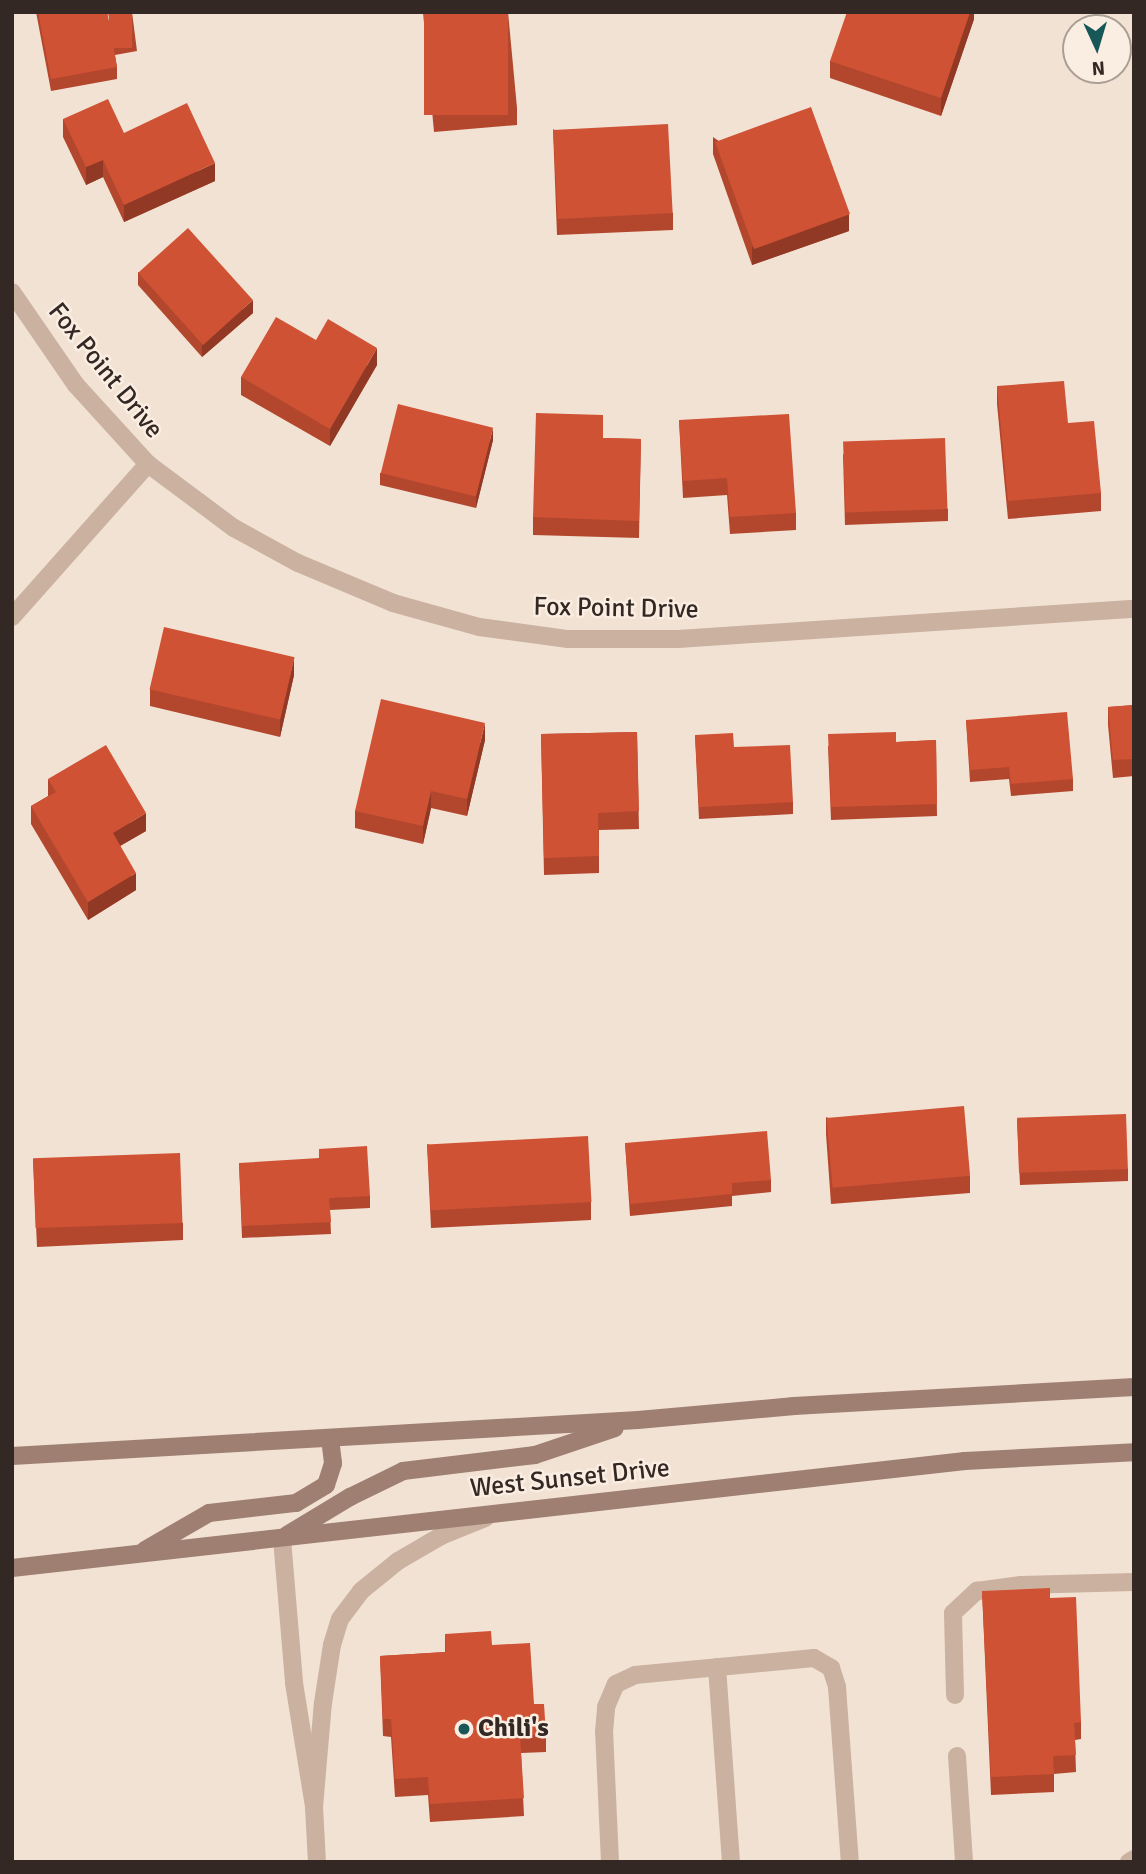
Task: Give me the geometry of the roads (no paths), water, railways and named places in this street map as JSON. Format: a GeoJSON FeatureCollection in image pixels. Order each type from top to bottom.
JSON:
{"type":"FeatureCollection","features":[{"type":"Feature","properties":{"kind":"main road","name":"West Sunset Drive"},"geometry":{"type":"LineString","coordinates":[[12,1456],[638,1420],[794,1406],[1134,1387]]}},
{"type":"Feature","properties":{"kind":"main road"},"geometry":{"type":"LineString","coordinates":[[282,1539],[350,1497],[403,1471],[535,1455],[638,1420]]}},
{"type":"Feature","properties":{"kind":"main road"},"geometry":{"type":"LineString","coordinates":[[138,1554],[209,1513],[296,1503],[326,1485],[333,1463],[330,1438]]}},
{"type":"Feature","properties":{"kind":"main road","name":"West Sunset Drive"},"geometry":{"type":"LineString","coordinates":[[12,1568],[965,1461],[1134,1452]]}},
{"type":"Feature","properties":{"kind":"street","name":"Fox Point Drive"},"geometry":{"type":"LineString","coordinates":[[12,292],[76,385],[148,464],[234,527],[298,563],[393,603],[492,629],[568,639],[678,639],[1134,609]]}},
{"type":"Feature","properties":{"kind":"street"},"geometry":{"type":"LineString","coordinates":[[12,617],[148,464]]}},
{"type":"Feature","properties":{"kind":"street"},"geometry":{"type":"LineString","coordinates":[[314,1808],[325,1691],[332,1645],[340,1619],[361,1591],[398,1561],[441,1536],[494,1514]]}},
{"type":"Feature","properties":{"kind":"street"},"geometry":{"type":"LineString","coordinates":[[282,1539],[294,1683],[314,1808],[317,1862]]}},
{"type":"Feature","properties":{"kind":"street"},"geometry":{"type":"LineString","coordinates":[[955,1695],[953,1613],[977,1591],[1021,1585],[1134,1582]]}},
{"type":"Feature","properties":{"kind":"street"},"geometry":{"type":"LineString","coordinates":[[610,1862],[604,1732],[606,1707],[616,1684],[635,1675],[814,1658],[831,1668],[837,1688],[850,1862]]}},
{"type":"Feature","properties":{"kind":"street"},"geometry":{"type":"LineString","coordinates":[[717,1667],[731,1862]]}},
{"type":"Feature","properties":{"kind":"street"},"geometry":{"type":"LineString","coordinates":[[957,1756],[964,1862]]}},
{"type":"Feature","properties":{"kind":"street"},"geometry":{"type":"LineString","coordinates":[[1129,1862],[1134,1859]]}},
{"type":"Feature","properties":{"kind":"place","name":"Chili's"},"geometry":{"type":"Point","coordinates":[464,1729]}}]}
